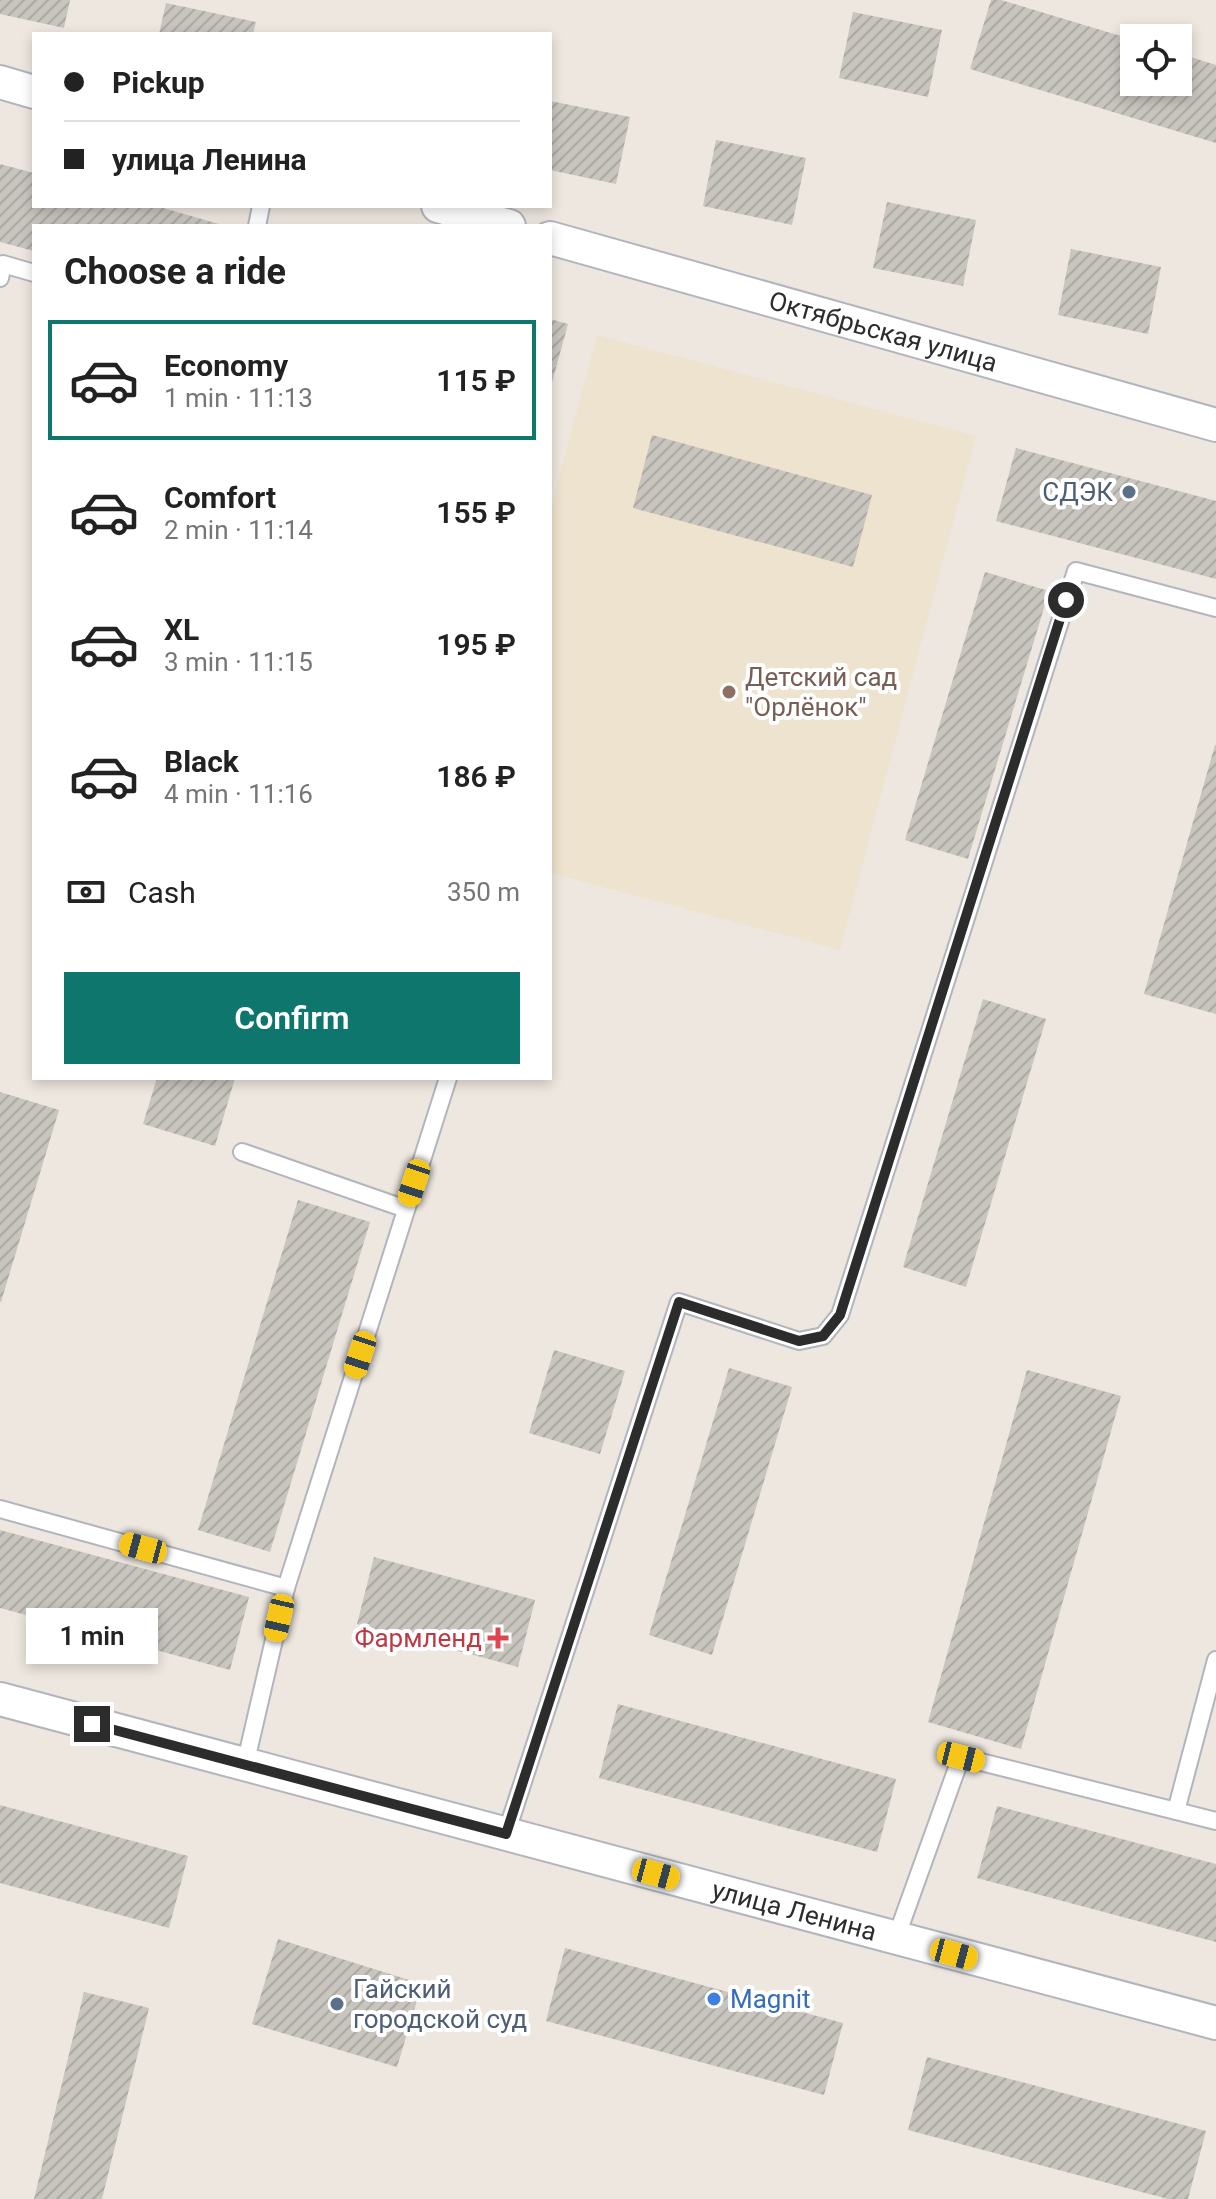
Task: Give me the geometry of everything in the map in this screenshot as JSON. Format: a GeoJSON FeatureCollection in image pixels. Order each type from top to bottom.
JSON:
{"type":"FeatureCollection","features":[{"type":"Feature","properties":{"kind":"street"},"geometry":{"type":"LineString","coordinates":[[0,82],[32,91]]}},
{"type":"Feature","properties":{"kind":"street"},"geometry":{"type":"LineString","coordinates":[[445,208],[502,224]]}},
{"type":"Feature","properties":{"kind":"street","name":"Октябрьская улица"},"geometry":{"type":"LineString","coordinates":[[552,239],[1216,425]]}},
{"type":"Feature","properties":{"kind":"street","name":"улица Ленина"},"geometry":{"type":"LineString","coordinates":[[0,1699],[1216,2023]]}},
{"type":"Feature","properties":{"kind":"lane"},"geometry":{"type":"LineString","coordinates":[[0,278],[3,264],[32,272]]}},
{"type":"Feature","properties":{"kind":"lane"},"geometry":{"type":"LineString","coordinates":[[506,1834],[679,1302],[799,1341],[823,1336],[840,1315],[1076,571],[1216,608]]}},
{"type":"Feature","properties":{"kind":"lane"},"geometry":{"type":"LineString","coordinates":[[245,1765],[286,1588],[447,1080]]}},
{"type":"Feature","properties":{"kind":"lane"},"geometry":{"type":"LineString","coordinates":[[242,1152],[406,1209]]}},
{"type":"Feature","properties":{"kind":"lane"},"geometry":{"type":"LineString","coordinates":[[0,1509],[286,1588]]}},
{"type":"Feature","properties":{"kind":"lane"},"geometry":{"type":"LineString","coordinates":[[1176,1811],[1216,1660]]}},
{"type":"Feature","properties":{"kind":"lane"},"geometry":{"type":"LineString","coordinates":[[896,1938],[961,1757],[1216,1821]]}},
{"type":"Feature","properties":{"kind":"shaded area","name":"Детский сад \"Орлёнок\""},"geometry":{"type":"Polygon","coordinates":[[[597,335],[976,436],[840,950],[552,874],[552,504],[597,335]]]}},
{"type":"Feature","properties":{"kind":"building"},"geometry":{"type":"Polygon","coordinates":[[[0,0],[70,0],[64,28],[0,14],[0,0]]]}},
{"type":"Feature","properties":{"kind":"building"},"geometry":{"type":"Polygon","coordinates":[[[991,0],[1001,0],[1120,36],[1120,96],[1192,96],[1192,57],[1216,65],[1216,143],[970,69],[991,0]]]}},
{"type":"Feature","properties":{"kind":"building"},"geometry":{"type":"Polygon","coordinates":[[[166,3],[256,22],[254,32],[159,32],[166,3]]]}},
{"type":"Feature","properties":{"kind":"building"},"geometry":{"type":"Polygon","coordinates":[[[853,12],[942,30],[928,97],[839,78],[853,12]]]}},
{"type":"Feature","properties":{"kind":"building"},"geometry":{"type":"Polygon","coordinates":[[[552,101],[630,117],[616,184],[552,170],[552,101]]]}},
{"type":"Feature","properties":{"kind":"building"},"geometry":{"type":"Polygon","coordinates":[[[716,140],[806,158],[792,225],[703,206],[716,140]]]}},
{"type":"Feature","properties":{"kind":"building"},"geometry":{"type":"Polygon","coordinates":[[[0,164],[32,172],[32,208],[163,208],[219,224],[32,224],[32,250],[0,242],[0,164]]]}},
{"type":"Feature","properties":{"kind":"building"},"geometry":{"type":"Polygon","coordinates":[[[887,202],[976,220],[963,286],[873,268],[887,202]]]}},
{"type":"Feature","properties":{"kind":"building"},"geometry":{"type":"Polygon","coordinates":[[[1071,249],[1161,267],[1148,334],[1058,315],[1071,249]]]}},
{"type":"Feature","properties":{"kind":"building"},"geometry":{"type":"Polygon","coordinates":[[[552,320],[568,324],[552,382],[552,320]]]}},
{"type":"Feature","properties":{"kind":"building"},"geometry":{"type":"Polygon","coordinates":[[[652,435],[872,495],[853,567],[633,508],[652,435]]]}},
{"type":"Feature","properties":{"kind":"building"},"geometry":{"type":"Polygon","coordinates":[[[1016,448],[1216,501],[1216,579],[996,521],[1016,448]]]}},
{"type":"Feature","properties":{"kind":"building"},"geometry":{"type":"Polygon","coordinates":[[[985,572],[1049,591],[968,859],[905,840],[985,572]]]}},
{"type":"Feature","properties":{"kind":"building"},"geometry":{"type":"Polygon","coordinates":[[[1216,745],[1216,1014],[1144,994],[1216,745]]]}},
{"type":"Feature","properties":{"kind":"building"},"geometry":{"type":"Polygon","coordinates":[[[983,999],[1046,1019],[966,1287],[903,1267],[983,999]]]}},
{"type":"Feature","properties":{"kind":"building"},"geometry":{"type":"Polygon","coordinates":[[[156,1080],[234,1080],[215,1146],[143,1124],[156,1080]]]}},
{"type":"Feature","properties":{"kind":"building"},"geometry":{"type":"Polygon","coordinates":[[[0,1092],[59,1110],[1,1302],[0,1302],[0,1092]]]}},
{"type":"Feature","properties":{"kind":"building"},"geometry":{"type":"Polygon","coordinates":[[[298,1200],[370,1222],[270,1552],[198,1530],[298,1200]]]}},
{"type":"Feature","properties":{"kind":"building"},"geometry":{"type":"Polygon","coordinates":[[[554,1350],[625,1371],[600,1454],[529,1433],[554,1350]]]}},
{"type":"Feature","properties":{"kind":"building"},"geometry":{"type":"Polygon","coordinates":[[[729,1368],[792,1387],[712,1655],[649,1635],[729,1368]]]}},
{"type":"Feature","properties":{"kind":"building"},"geometry":{"type":"Polygon","coordinates":[[[1027,1370],[1121,1396],[1021,1749],[928,1722],[1027,1370]]]}},
{"type":"Feature","properties":{"kind":"building"},"geometry":{"type":"Polygon","coordinates":[[[0,1530],[249,1597],[230,1670],[0,1608],[0,1530]]]}},
{"type":"Feature","properties":{"kind":"building"},"geometry":{"type":"Polygon","coordinates":[[[374,1557],[535,1600],[518,1667],[357,1624],[374,1557]]]}},
{"type":"Feature","properties":{"kind":"building"},"geometry":{"type":"Polygon","coordinates":[[[618,1704],[896,1779],[877,1852],[599,1778],[618,1704]]]}},
{"type":"Feature","properties":{"kind":"building"},"geometry":{"type":"Polygon","coordinates":[[[0,1805],[188,1856],[169,1928],[0,1883],[0,1805]]]}},
{"type":"Feature","properties":{"kind":"building"},"geometry":{"type":"Polygon","coordinates":[[[997,1806],[1216,1864],[1216,1942],[977,1878],[997,1806]]]}},
{"type":"Feature","properties":{"kind":"building","name":"Гайский городской суд"},"geometry":{"type":"Polygon","coordinates":[[[278,1939],[422,1984],[397,2067],[252,2024],[278,1939]]]}},
{"type":"Feature","properties":{"kind":"building"},"geometry":{"type":"Polygon","coordinates":[[[565,1948],[843,2023],[824,2095],[546,2021],[565,1948]]]}},
{"type":"Feature","properties":{"kind":"building"},"geometry":{"type":"Polygon","coordinates":[[[84,1992],[149,2008],[102,2199],[34,2199],[84,1992]]]}},
{"type":"Feature","properties":{"kind":"building"},"geometry":{"type":"Polygon","coordinates":[[[927,2057],[1206,2131],[1188,2199],[1168,2199],[908,2130],[927,2057]]]}},
{"type":"Feature","properties":{"kind":"place","name":"СДЭК"},"geometry":{"type":"Point","coordinates":[1129,492]}},
{"type":"Feature","properties":{"kind":"place","name":"Детский сад \"Орлёнок\""},"geometry":{"type":"Point","coordinates":[729,692]}},
{"type":"Feature","properties":{"kind":"place","name":"Фармленд"},"geometry":{"type":"Point","coordinates":[498,1638]}},
{"type":"Feature","properties":{"kind":"place","name":"Magnit"},"geometry":{"type":"Point","coordinates":[714,1999]}},
{"type":"Feature","properties":{"kind":"place","name":"Гайский городской суд"},"geometry":{"type":"Point","coordinates":[337,2004]}},
{"type":"Feature","properties":{"kind":"route"},"geometry":{"type":"LineString","coordinates":[[92,1724],[506,1834],[679,1302],[799,1341],[823,1336],[840,1315],[1066,600]]}}]}
